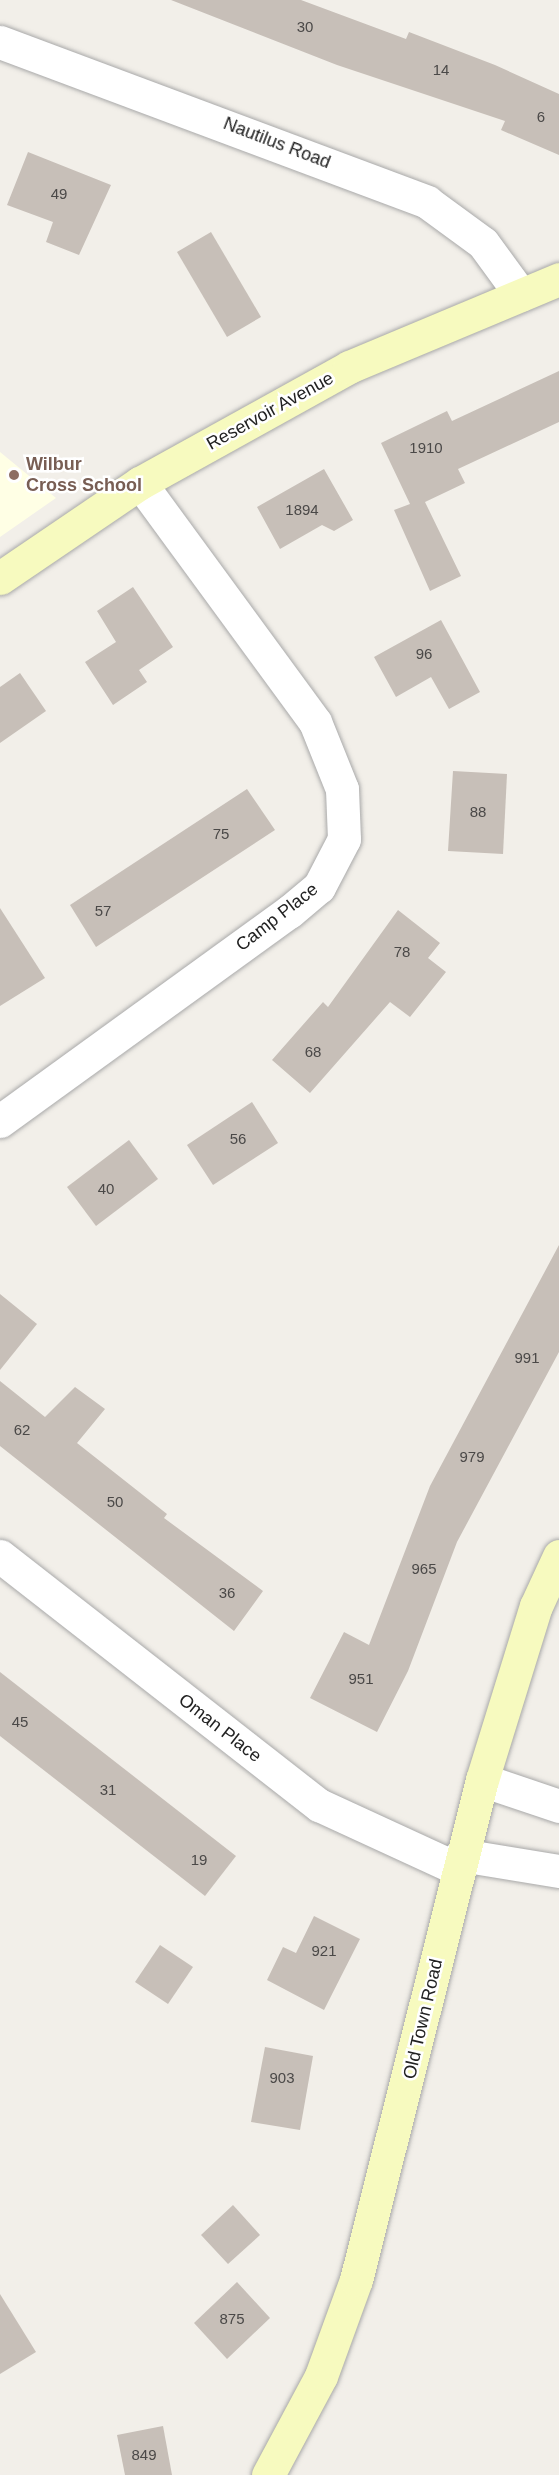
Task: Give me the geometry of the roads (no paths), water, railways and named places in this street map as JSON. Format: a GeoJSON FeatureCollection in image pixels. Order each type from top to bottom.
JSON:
{"type":"FeatureCollection","features":[{"type":"Feature","properties":{"kind":"main road","name":"Reservoir Avenue"},"geometry":{"type":"LineString","coordinates":[[0,578],[140,483],[349,367],[559,279]]}},
{"type":"Feature","properties":{"kind":"main road","name":"Old Town Road"},"geometry":{"type":"LineString","coordinates":[[268,2475],[321,2376],[356,2280],[482,1780],[536,1606],[559,1556]]}},
{"type":"Feature","properties":{"kind":"street","name":"Nautilus Road"},"geometry":{"type":"LineString","coordinates":[[0,42],[427,202],[483,243],[521,295]]}},
{"type":"Feature","properties":{"kind":"street","name":"Camp Place"},"geometry":{"type":"LineString","coordinates":[[0,1121],[289,912],[319,887],[344,839],[342,789],[315,722],[140,483]]}},
{"type":"Feature","properties":{"kind":"street","name":"Oman Place"},"geometry":{"type":"LineString","coordinates":[[0,1556],[319,1805],[460,1862],[559,1871]]}},
{"type":"Feature","properties":{"kind":"street"},"geometry":{"type":"LineString","coordinates":[[482,1780],[559,1806]]}},
{"type":"Feature","properties":{"kind":"place","name":"Wilbur Cross School"},"geometry":{"type":"Point","coordinates":[14,475]}}]}
